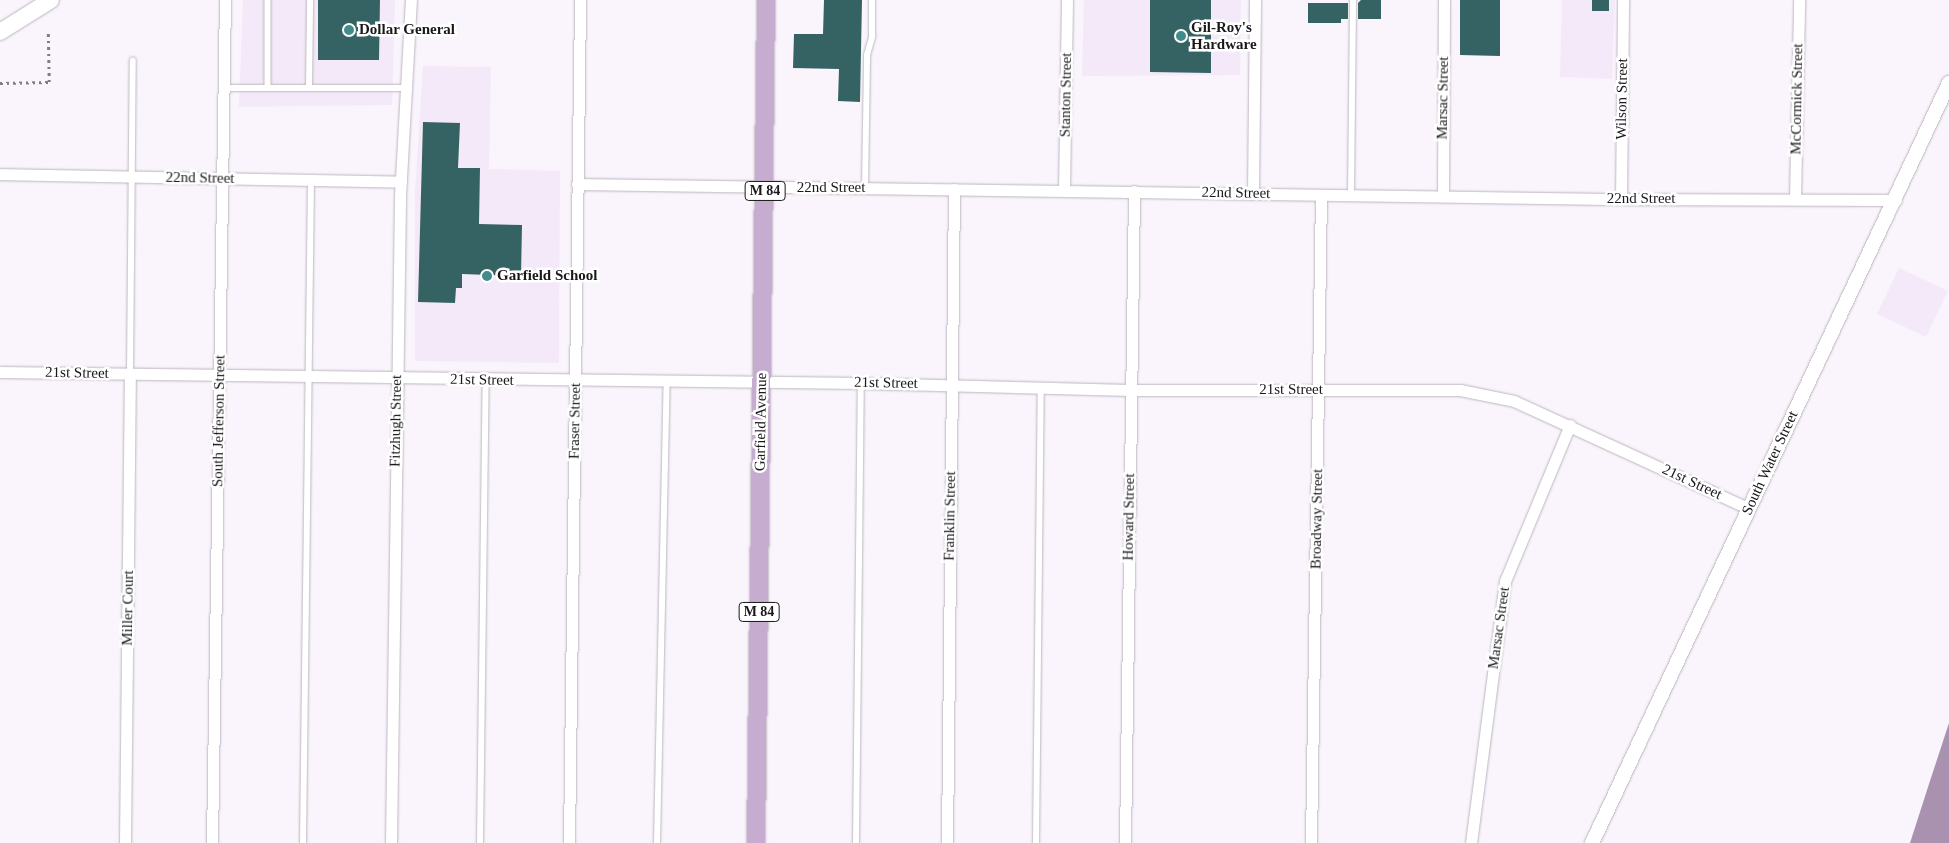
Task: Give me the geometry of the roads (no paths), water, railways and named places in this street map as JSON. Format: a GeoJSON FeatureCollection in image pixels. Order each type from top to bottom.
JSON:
{"type":"FeatureCollection","features":[{"type":"Feature","properties":{"kind":"main road"},"geometry":{"type":"LineString","coordinates":[[3,30],[51,0]]}},
{"type":"Feature","properties":{"kind":"main road","name":"Garfield Avenue"},"geometry":{"type":"LineString","coordinates":[[756,843],[766,0]]}},
{"type":"Feature","properties":{"kind":"street","name":"South Jefferson Street"},"geometry":{"type":"LineString","coordinates":[[212,843],[225,0]]}},
{"type":"Feature","properties":{"kind":"street","name":"Fitzhugh Street"},"geometry":{"type":"LineString","coordinates":[[391,843],[401,182],[411,0]]}},
{"type":"Feature","properties":{"kind":"street","name":"Fraser Street"},"geometry":{"type":"LineString","coordinates":[[569,843],[580,0]]}},
{"type":"Feature","properties":{"kind":"street","name":"Stanton Street"},"geometry":{"type":"LineString","coordinates":[[1064,190],[1067,0]]}},
{"type":"Feature","properties":{"kind":"street"},"geometry":{"type":"LineString","coordinates":[[1253,193],[1255,0]]}},
{"type":"Feature","properties":{"kind":"street","name":"Marsac Street"},"geometry":{"type":"LineString","coordinates":[[1443,196],[1444,0]]}},
{"type":"Feature","properties":{"kind":"street","name":"Wilson Street"},"geometry":{"type":"LineString","coordinates":[[1621,199],[1623,0]]}},
{"type":"Feature","properties":{"kind":"street","name":"McCormick Street"},"geometry":{"type":"LineString","coordinates":[[1796,199],[1799,0]]}},
{"type":"Feature","properties":{"kind":"street","name":"South Water Street"},"geometry":{"type":"LineString","coordinates":[[1592,843],[1748,508],[1896,200],[1949,83]]}},
{"type":"Feature","properties":{"kind":"street","name":"22nd Street"},"geometry":{"type":"LineString","coordinates":[[0,174],[401,182]]}},
{"type":"Feature","properties":{"kind":"street","name":"22nd Street"},"geometry":{"type":"LineString","coordinates":[[577,184],[1621,199],[1896,200]]}},
{"type":"Feature","properties":{"kind":"street","name":"Franklin Street"},"geometry":{"type":"LineString","coordinates":[[947,843],[954,189]]}},
{"type":"Feature","properties":{"kind":"street","name":"Howard Street"},"geometry":{"type":"LineString","coordinates":[[1125,843],[1134,191]]}},
{"type":"Feature","properties":{"kind":"street","name":"Broadway Street"},"geometry":{"type":"LineString","coordinates":[[1311,843],[1321,194]]}},
{"type":"Feature","properties":{"kind":"street","name":"21st Street"},"geometry":{"type":"LineString","coordinates":[[0,372],[575,382],[762,381],[1131,390],[1460,390],[1514,401],[1748,508]]}},
{"type":"Feature","properties":{"kind":"street","name":"Miller Court"},"geometry":{"type":"LineString","coordinates":[[125,843],[130,374]]}},
{"type":"Feature","properties":{"kind":"street","name":"Marsac Street"},"geometry":{"type":"LineString","coordinates":[[1471,843],[1505,581],[1570,425]]}},
{"type":"Feature","properties":{"kind":"lane"},"geometry":{"type":"LineString","coordinates":[[268,0],[268,88]]}},
{"type":"Feature","properties":{"kind":"lane"},"geometry":{"type":"LineString","coordinates":[[310,0],[310,88]]}},
{"type":"Feature","properties":{"kind":"lane"},"geometry":{"type":"LineString","coordinates":[[865,188],[867,55],[872,37],[872,0]]}},
{"type":"Feature","properties":{"kind":"lane"},"geometry":{"type":"LineString","coordinates":[[1351,194],[1353,0]]}},
{"type":"Feature","properties":{"kind":"lane"},"geometry":{"type":"LineString","coordinates":[[130,374],[133,61]]}},
{"type":"Feature","properties":{"kind":"lane"},"geometry":{"type":"LineString","coordinates":[[223,88],[406,88]]}},
{"type":"Feature","properties":{"kind":"lane"},"geometry":{"type":"LineString","coordinates":[[303,843],[310,378],[310,179]]}},
{"type":"Feature","properties":{"kind":"lane"},"geometry":{"type":"LineString","coordinates":[[480,843],[486,380]]}},
{"type":"Feature","properties":{"kind":"lane"},"geometry":{"type":"LineString","coordinates":[[657,843],[667,381]]}},
{"type":"Feature","properties":{"kind":"lane"},"geometry":{"type":"LineString","coordinates":[[856,843],[861,383]]}},
{"type":"Feature","properties":{"kind":"lane"},"geometry":{"type":"LineString","coordinates":[[1036,843],[1041,388]]}},
{"type":"Feature","properties":{"kind":"place","name":"Dollar General"},"geometry":{"type":"Point","coordinates":[349,30]}},
{"type":"Feature","properties":{"kind":"place","name":"Gil-Roy's Hardware"},"geometry":{"type":"Point","coordinates":[1181,36]}},
{"type":"Feature","properties":{"kind":"place","name":"Garfield School"},"geometry":{"type":"Point","coordinates":[487,276]}}]}
